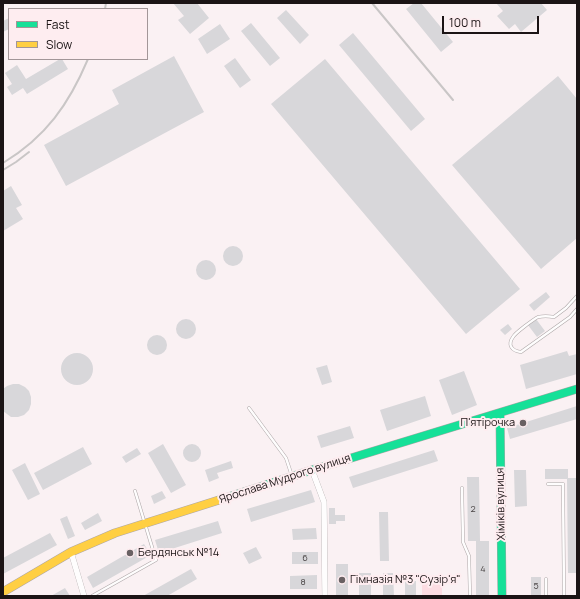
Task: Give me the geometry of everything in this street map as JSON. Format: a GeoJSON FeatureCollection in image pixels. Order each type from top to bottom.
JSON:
{"type":"FeatureCollection","features":[{"type":"Feature","properties":{"kind":"street","name":"Ярослава Мудрого вулиця"},"geometry":{"type":"LineString","coordinates":[[3,592],[71,552],[115,533],[292,476],[577,389]]}},
{"type":"Feature","properties":{"kind":"street","name":"Хіміків вулиця"},"geometry":{"type":"LineString","coordinates":[[500,413],[502,596]]}},
{"type":"Feature","properties":{"kind":"street"},"geometry":{"type":"LineString","coordinates":[[312,470],[324,502],[325,596]]}},
{"type":"Feature","properties":{"kind":"street"},"geometry":{"type":"LineString","coordinates":[[71,552],[84,596]]}},
{"type":"Feature","properties":{"kind":"lane"},"geometry":{"type":"LineString","coordinates":[[577,296],[566,308],[554,317],[545,316],[537,318],[512,337],[510,344],[512,349],[521,352],[570,317],[577,309]]}},
{"type":"Feature","properties":{"kind":"lane"},"geometry":{"type":"LineString","coordinates":[[249,408],[286,458],[292,476]]}},
{"type":"Feature","properties":{"kind":"lane"},"geometry":{"type":"LineString","coordinates":[[548,484],[563,484],[564,596]]}},
{"type":"Feature","properties":{"kind":"lane"},"geometry":{"type":"LineString","coordinates":[[462,488],[463,542],[469,556],[470,596]]}},
{"type":"Feature","properties":{"kind":"lane"},"geometry":{"type":"LineString","coordinates":[[92,596],[156,560],[135,491]]}},
{"type":"Feature","properties":{"kind":"lane"},"geometry":{"type":"LineString","coordinates":[[546,579],[546,596]]}},
{"type":"Feature","properties":{"kind":"shaded area"},"geometry":{"type":"Polygon","coordinates":[[[422,577],[442,577],[442,596],[422,596],[422,577]]]}},
{"type":"Feature","properties":{"kind":"building"},"geometry":{"type":"Polygon","coordinates":[[[173,3],[197,3],[209,18],[190,34],[178,20],[184,16],[173,3]]]}},
{"type":"Feature","properties":{"kind":"building"},"geometry":{"type":"Polygon","coordinates":[[[414,3],[421,3],[453,42],[441,52],[406,9],[414,3]]]}},
{"type":"Feature","properties":{"kind":"building"},"geometry":{"type":"Polygon","coordinates":[[[496,3],[541,3],[547,10],[521,32],[515,24],[509,29],[497,16],[503,11],[496,3]]]}},
{"type":"Feature","properties":{"kind":"building"},"geometry":{"type":"Polygon","coordinates":[[[286,10],[309,35],[300,44],[277,18],[286,10]]]}},
{"type":"Feature","properties":{"kind":"building"},"geometry":{"type":"Polygon","coordinates":[[[8,18],[8,30],[3,32],[3,21],[8,18]]]}},
{"type":"Feature","properties":{"kind":"building"},"geometry":{"type":"Polygon","coordinates":[[[251,23],[280,58],[270,66],[241,31],[251,23]]]}},
{"type":"Feature","properties":{"kind":"building"},"geometry":{"type":"Polygon","coordinates":[[[220,24],[230,39],[207,54],[198,39],[220,24]]]}},
{"type":"Feature","properties":{"kind":"building"},"geometry":{"type":"Polygon","coordinates":[[[353,33],[425,119],[411,131],[339,45],[353,33]]]}},
{"type":"Feature","properties":{"kind":"building"},"geometry":{"type":"Polygon","coordinates":[[[174,56],[204,112],[66,186],[44,145],[119,104],[112,90],[174,56]]]}},
{"type":"Feature","properties":{"kind":"building"},"geometry":{"type":"Polygon","coordinates":[[[235,58],[251,80],[240,88],[224,66],[235,58]]]}},
{"type":"Feature","properties":{"kind":"building"},"geometry":{"type":"Polygon","coordinates":[[[325,59],[520,289],[466,334],[271,104],[325,59]]]}},
{"type":"Feature","properties":{"kind":"building"},"geometry":{"type":"Polygon","coordinates":[[[58,60],[63,60],[68,69],[27,94],[23,88],[12,95],[7,87],[12,84],[5,73],[17,65],[26,79],[58,60]]]}},
{"type":"Feature","properties":{"kind":"building"},"geometry":{"type":"Polygon","coordinates":[[[558,76],[577,99],[577,238],[541,269],[452,165],[558,76]]]}},
{"type":"Feature","properties":{"kind":"building"},"geometry":{"type":"Polygon","coordinates":[[[11,186],[22,205],[16,208],[23,219],[3,231],[3,191],[11,186]]]}},
{"type":"Feature","properties":{"kind":"building"},"geometry":{"type":"Polygon","coordinates":[[[229,246],[237,246],[243,252],[243,260],[237,266],[229,266],[223,260],[223,252],[229,246]]]}},
{"type":"Feature","properties":{"kind":"building"},"geometry":{"type":"Polygon","coordinates":[[[202,260],[210,260],[216,266],[216,274],[210,280],[202,280],[196,274],[196,266],[202,260]]]}},
{"type":"Feature","properties":{"kind":"building"},"geometry":{"type":"Polygon","coordinates":[[[546,292],[550,297],[534,311],[529,305],[546,292]]]}},
{"type":"Feature","properties":{"kind":"building"},"geometry":{"type":"Polygon","coordinates":[[[186,319],[193,322],[196,329],[193,336],[186,339],[179,336],[176,329],[179,322],[186,319]]]}},
{"type":"Feature","properties":{"kind":"building"},"geometry":{"type":"Polygon","coordinates":[[[536,319],[545,331],[537,337],[528,325],[536,319]]]}},
{"type":"Feature","properties":{"kind":"building"},"geometry":{"type":"Polygon","coordinates":[[[508,324],[512,329],[505,335],[500,330],[508,324]]]}},
{"type":"Feature","properties":{"kind":"building"},"geometry":{"type":"Polygon","coordinates":[[[157,335],[164,338],[167,345],[164,352],[157,355],[150,352],[147,345],[150,338],[157,335]]]}},
{"type":"Feature","properties":{"kind":"building"},"geometry":{"type":"Polygon","coordinates":[[[567,351],[569,356],[577,354],[577,374],[526,389],[520,365],[567,351]]]}},
{"type":"Feature","properties":{"kind":"building"},"geometry":{"type":"Polygon","coordinates":[[[74,353],[80,353],[89,357],[93,369],[89,381],[80,385],[74,385],[65,381],[61,372],[61,366],[65,357],[74,353]]]}},
{"type":"Feature","properties":{"kind":"building"},"geometry":{"type":"Polygon","coordinates":[[[327,365],[332,382],[322,385],[316,368],[327,365]]]}},
{"type":"Feature","properties":{"kind":"building"},"geometry":{"type":"Polygon","coordinates":[[[464,371],[477,405],[452,415],[439,380],[464,371]]]}},
{"type":"Feature","properties":{"kind":"building"},"geometry":{"type":"Polygon","coordinates":[[[13,384],[19,384],[25,387],[29,391],[31,397],[29,410],[24,415],[18,417],[11,417],[3,411],[3,389],[13,384]]]}},
{"type":"Feature","properties":{"kind":"building"},"geometry":{"type":"Polygon","coordinates":[[[425,396],[431,416],[387,431],[380,410],[425,396]]]}},
{"type":"Feature","properties":{"kind":"building"},"geometry":{"type":"Polygon","coordinates":[[[577,406],[577,419],[510,439],[507,428],[577,406]]]}},
{"type":"Feature","properties":{"kind":"building"},"geometry":{"type":"Polygon","coordinates":[[[350,426],[354,438],[321,448],[317,436],[350,426]]]}},
{"type":"Feature","properties":{"kind":"building"},"geometry":{"type":"Polygon","coordinates":[[[163,444],[186,485],[171,493],[148,453],[163,444]]]}},
{"type":"Feature","properties":{"kind":"building"},"geometry":{"type":"Polygon","coordinates":[[[192,444],[198,447],[201,453],[198,459],[192,462],[186,459],[183,453],[186,447],[192,444]]]}},
{"type":"Feature","properties":{"kind":"building"},"geometry":{"type":"Polygon","coordinates":[[[83,447],[92,464],[43,490],[34,473],[83,447]]]}},
{"type":"Feature","properties":{"kind":"building"},"geometry":{"type":"Polygon","coordinates":[[[137,448],[141,454],[126,463],[122,457],[137,448]]]}},
{"type":"Feature","properties":{"kind":"building"},"geometry":{"type":"Polygon","coordinates":[[[434,450],[438,461],[353,488],[349,477],[434,450]]]}},
{"type":"Feature","properties":{"kind":"building"},"geometry":{"type":"Polygon","coordinates":[[[231,461],[233,468],[217,473],[219,478],[209,482],[205,470],[231,461]]]}},
{"type":"Feature","properties":{"kind":"building"},"geometry":{"type":"Polygon","coordinates":[[[25,463],[40,494],[28,500],[12,470],[25,463]]]}},
{"type":"Feature","properties":{"kind":"building"},"geometry":{"type":"Polygon","coordinates":[[[545,469],[568,469],[568,478],[577,478],[577,573],[568,573],[567,479],[545,479],[545,469]]]}},
{"type":"Feature","properties":{"kind":"building"},"geometry":{"type":"Polygon","coordinates":[[[514,470],[526,470],[527,506],[515,507],[514,470]]]}},
{"type":"Feature","properties":{"kind":"building"},"geometry":{"type":"Polygon","coordinates":[[[467,477],[479,477],[480,541],[489,541],[489,596],[476,596],[476,541],[468,541],[467,477]]]}},
{"type":"Feature","properties":{"kind":"building"},"geometry":{"type":"Polygon","coordinates":[[[311,490],[315,502],[251,522],[247,509],[311,490]]]}},
{"type":"Feature","properties":{"kind":"building"},"geometry":{"type":"Polygon","coordinates":[[[162,491],[166,498],[154,504],[151,496],[162,491]]]}},
{"type":"Feature","properties":{"kind":"building"},"geometry":{"type":"Polygon","coordinates":[[[329,508],[335,508],[335,515],[345,515],[345,521],[336,521],[336,524],[329,524],[329,508]]]}},
{"type":"Feature","properties":{"kind":"building"},"geometry":{"type":"Polygon","coordinates":[[[379,512],[388,512],[389,561],[380,561],[379,512]]]}},
{"type":"Feature","properties":{"kind":"building"},"geometry":{"type":"Polygon","coordinates":[[[98,513],[102,521],[85,530],[81,523],[98,513]]]}},
{"type":"Feature","properties":{"kind":"building"},"geometry":{"type":"Polygon","coordinates":[[[67,516],[75,536],[68,539],[60,519],[67,516]]]}},
{"type":"Feature","properties":{"kind":"building"},"geometry":{"type":"Polygon","coordinates":[[[218,521],[222,533],[159,553],[155,540],[218,521]]]}},
{"type":"Feature","properties":{"kind":"building"},"geometry":{"type":"Polygon","coordinates":[[[316,528],[317,539],[293,540],[292,529],[316,528]]]}},
{"type":"Feature","properties":{"kind":"building"},"geometry":{"type":"Polygon","coordinates":[[[50,533],[57,545],[3,574],[3,558],[50,533]]]}},
{"type":"Feature","properties":{"kind":"building"},"geometry":{"type":"Polygon","coordinates":[[[144,544],[151,555],[93,588],[87,577],[144,544]]]}},
{"type":"Feature","properties":{"kind":"building"},"geometry":{"type":"Polygon","coordinates":[[[256,547],[262,558],[249,564],[243,553],[256,547]]]}},
{"type":"Feature","properties":{"kind":"building"},"geometry":{"type":"Polygon","coordinates":[[[292,552],[318,552],[318,564],[292,564],[292,552]]]}},
{"type":"Feature","properties":{"kind":"building","name":"Гімназія №3 \"Сузір'я\""},"geometry":{"type":"Polygon","coordinates":[[[336,564],[348,564],[348,596],[336,596],[336,564]]]}},
{"type":"Feature","properties":{"kind":"building"},"geometry":{"type":"Polygon","coordinates":[[[191,569],[197,579],[167,596],[143,596],[191,569]]]}},
{"type":"Feature","properties":{"kind":"building","name":"Гімназія №3 \"Сузір'я\""},"geometry":{"type":"Polygon","coordinates":[[[359,573],[371,573],[371,596],[359,596],[359,573]]]}},
{"type":"Feature","properties":{"kind":"building","name":"Гімназія №3 \"Сузір'я\""},"geometry":{"type":"Polygon","coordinates":[[[383,573],[393,573],[394,596],[383,596],[383,573]]]}},
{"type":"Feature","properties":{"kind":"building"},"geometry":{"type":"Polygon","coordinates":[[[317,575],[317,589],[290,589],[290,576],[317,575]]]}},
{"type":"Feature","properties":{"kind":"building"},"geometry":{"type":"Polygon","coordinates":[[[531,577],[541,577],[541,596],[531,596],[531,577]]]}},
{"type":"Feature","properties":{"kind":"building","name":"Гімназія №3 \"Сузір'я\""},"geometry":{"type":"Polygon","coordinates":[[[405,581],[416,581],[416,596],[405,596],[405,581]]]}},
{"type":"Feature","properties":{"kind":"building"},"geometry":{"type":"Polygon","coordinates":[[[65,588],[70,596],[51,596],[65,588]]]}},
{"type":"Feature","properties":{"kind":"railway"},"geometry":{"type":"LineString","coordinates":[[105,8],[106,3]]}},
{"type":"Feature","properties":{"kind":"railway"},"geometry":{"type":"LineString","coordinates":[[372,3],[453,100]]}},
{"type":"Feature","properties":{"kind":"railway"},"geometry":{"type":"LineString","coordinates":[[3,163],[18,153],[44,131],[73,91],[88,60]]}},
{"type":"Feature","properties":{"kind":"railway"},"geometry":{"type":"LineString","coordinates":[[3,170],[29,152]]}},
{"type":"Feature","properties":{"kind":"traffic: fast"},"geometry":{"type":"LineString","coordinates":[[219,500],[577,389]]}},
{"type":"Feature","properties":{"kind":"traffic: fast"},"geometry":{"type":"LineString","coordinates":[[500,413],[502,596]]}},
{"type":"Feature","properties":{"kind":"traffic: slow"},"geometry":{"type":"LineString","coordinates":[[3,592],[71,552],[115,533],[219,500]]}},
{"type":"Feature","properties":{"kind":"place","name":"П'ятірочка"},"geometry":{"type":"Point","coordinates":[523,423]}},
{"type":"Feature","properties":{"kind":"place","name":"Бердянськ №14"},"geometry":{"type":"Point","coordinates":[130,553]}},
{"type":"Feature","properties":{"kind":"place","name":"Гімназія №3 \"Сузір'я\""},"geometry":{"type":"Point","coordinates":[342,580]}}]}
